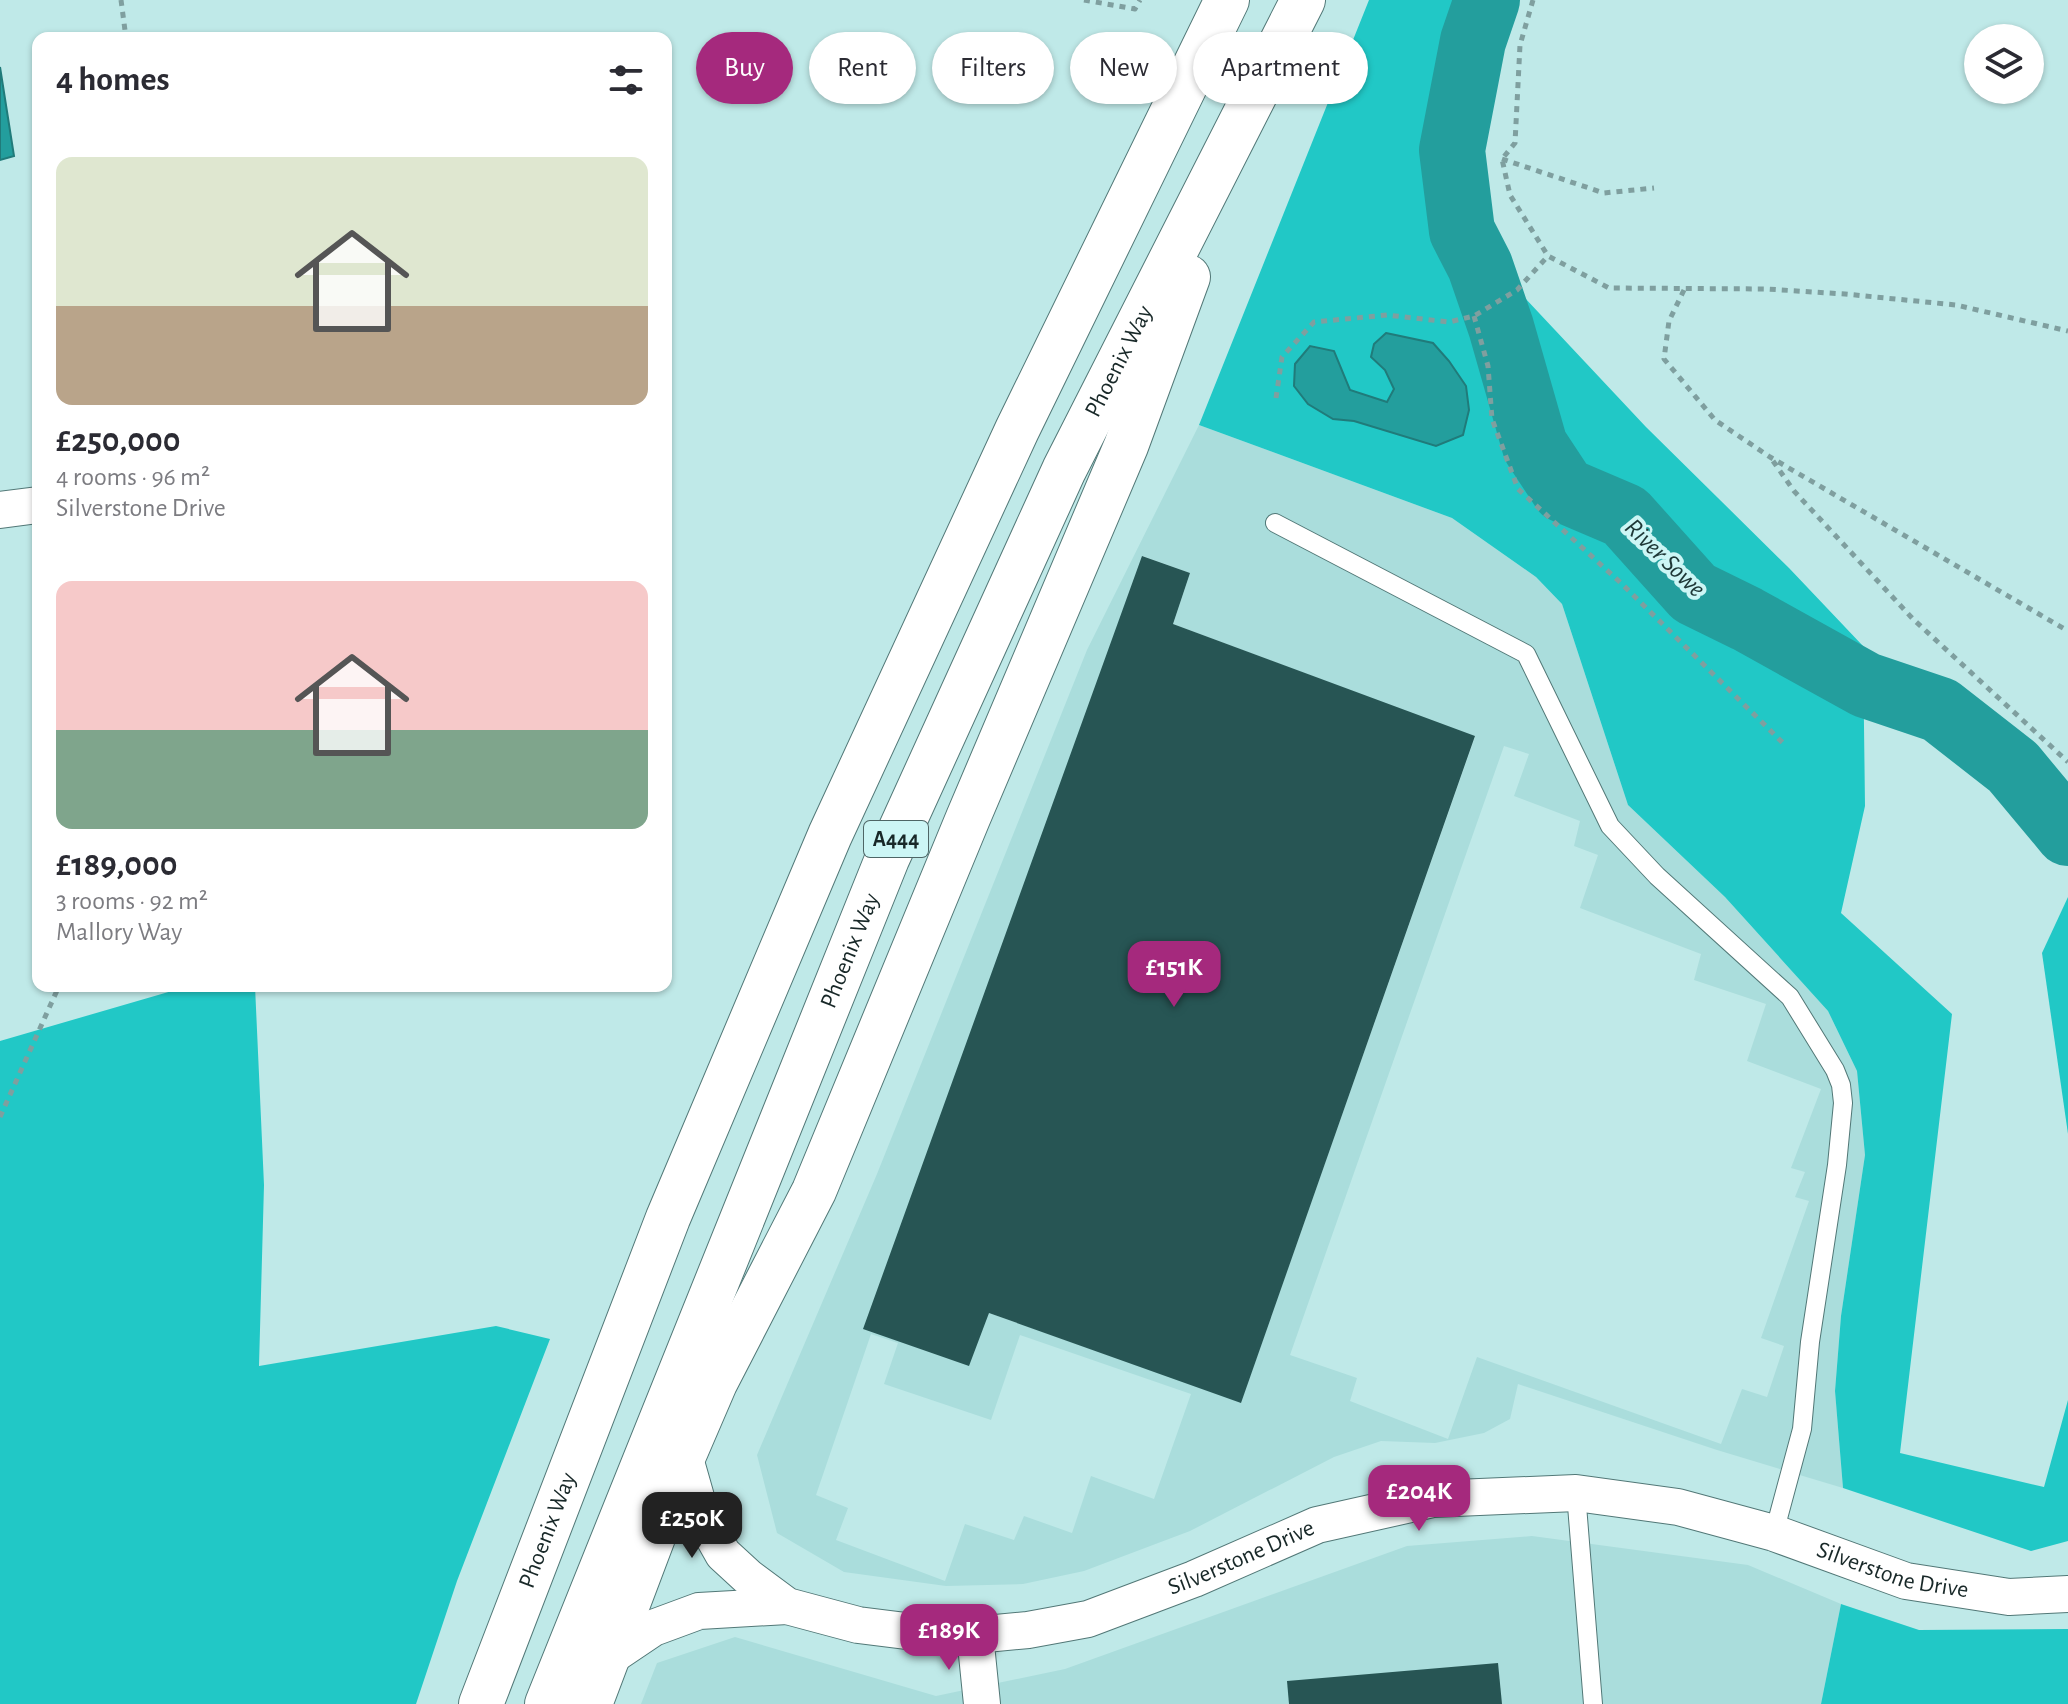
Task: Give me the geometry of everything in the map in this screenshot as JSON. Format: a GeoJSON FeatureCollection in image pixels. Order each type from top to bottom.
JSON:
{"type":"FeatureCollection","features":[{"type":"Feature","properties":{"kind":"highway","name":"Phoenix Way"},"geometry":{"type":"LineString","coordinates":[[481,1704],[668,1218],[830,835],[1017,430],[1227,0]]}},
{"type":"Feature","properties":{"kind":"highway","name":"Phoenix Way"},"geometry":{"type":"LineString","coordinates":[[1286,32],[1303,0]]}},
{"type":"Feature","properties":{"kind":"highway","name":"Phoenix Way"},"geometry":{"type":"LineString","coordinates":[[547,1704],[887,859],[1064,470],[1249,104]]}},
{"type":"Feature","properties":{"kind":"highway"},"geometry":{"type":"LineString","coordinates":[[590,1704],[684,1455],[715,1383],[814,1191],[973,804],[1126,446],[1252,104]]}},
{"type":"Feature","properties":{"kind":"street"},"geometry":{"type":"LineString","coordinates":[[0,510],[32,506]]}},
{"type":"Feature","properties":{"kind":"street","name":"Silverstone Drive"},"geometry":{"type":"LineString","coordinates":[[684,1455],[701,1515],[723,1554],[787,1606],[858,1625],[930,1634],[975,1635],[1028,1630],[1088,1619],[1194,1579],[1317,1525],[1433,1499],[1576,1493],[1678,1507],[1774,1533],[1906,1581],[2009,1597],[2068,1594]]}},
{"type":"Feature","properties":{"kind":"street"},"geometry":{"type":"LineString","coordinates":[[607,1659],[653,1628],[699,1611],[787,1606]]}},
{"type":"Feature","properties":{"kind":"street"},"geometry":{"type":"LineString","coordinates":[[975,1635],[982,1704]]}},
{"type":"Feature","properties":{"kind":"lane"},"geometry":{"type":"LineString","coordinates":[[1275,523],[1526,654],[1610,826],[1657,876],[1790,997],[1835,1070],[1843,1103],[1837,1165],[1810,1342],[1802,1429],[1774,1533]]}},
{"type":"Feature","properties":{"kind":"lane"},"geometry":{"type":"LineString","coordinates":[[1576,1493],[1593,1704]]}},
{"type":"Feature","properties":{"kind":"path"},"geometry":{"type":"LineString","coordinates":[[121,0],[125,32]]}},
{"type":"Feature","properties":{"kind":"path"},"geometry":{"type":"LineString","coordinates":[[1084,0],[1135,9],[1140,0]]}},
{"type":"Feature","properties":{"kind":"path"},"geometry":{"type":"LineString","coordinates":[[1502,159],[1515,143],[1520,45],[1533,0]]}},
{"type":"Feature","properties":{"kind":"path"},"geometry":{"type":"LineString","coordinates":[[1502,159],[1604,193],[1654,188]]}},
{"type":"Feature","properties":{"kind":"path"},"geometry":{"type":"LineString","coordinates":[[1502,159],[1510,195],[1548,256],[1609,288],[1766,289],[1956,305],[2068,331]]}},
{"type":"Feature","properties":{"kind":"path"},"geometry":{"type":"LineString","coordinates":[[1276,398],[1282,357],[1314,322],[1387,315],[1449,322],[1474,316],[1517,290],[1548,256]]}},
{"type":"Feature","properties":{"kind":"path"},"geometry":{"type":"LineString","coordinates":[[1684,290],[1669,321],[1664,359],[1715,420],[1770,457],[2068,631]]}},
{"type":"Feature","properties":{"kind":"path"},"geometry":{"type":"LineString","coordinates":[[1474,316],[1488,366],[1492,419],[1518,489],[1622,584],[1784,744]]}},
{"type":"Feature","properties":{"kind":"path"},"geometry":{"type":"LineString","coordinates":[[1770,457],[1794,491],[1913,619],[2068,762]]}},
{"type":"Feature","properties":{"kind":"path"},"geometry":{"type":"LineString","coordinates":[[0,1117],[56,992]]}},
{"type":"Feature","properties":{"kind":"shaded area"},"geometry":{"type":"Polygon","coordinates":[[[1369,0],[1487,0],[1473,41],[1452,150],[1462,231],[1646,427],[1863,646],[1865,806],[1841,913],[1952,1014],[1900,1453],[2044,1487],[2068,1400],[2068,1541],[2031,1551],[1843,1488],[1835,1391],[1841,1316],[1865,1155],[1857,1071],[1828,1011],[1725,897],[1628,805],[1562,604],[1536,577],[1452,518],[1199,425],[1327,104],[1368,104],[1368,32],[1356,32],[1369,0]],[[1333,351],[1332,419],[1353,421],[1436,446],[1385,370],[1395,390],[1387,402],[1350,390],[1333,351]]]}},
{"type":"Feature","properties":{"kind":"shaded area"},"geometry":{"type":"Polygon","coordinates":[[[0,67],[14,156],[0,160],[0,67]]]}},
{"type":"Feature","properties":{"kind":"shaded area"},"geometry":{"type":"Polygon","coordinates":[[[1386,333],[1433,343],[1449,361],[1466,386],[1469,410],[1463,435],[1436,446],[1354,421],[1333,419],[1308,404],[1294,386],[1295,364],[1310,346],[1334,351],[1350,390],[1387,402],[1394,389],[1385,370],[1371,357],[1374,344],[1386,333]]]}},
{"type":"Feature","properties":{"kind":"shaded area"},"geometry":{"type":"Polygon","coordinates":[[[1199,425],[1452,518],[1536,577],[1562,604],[1628,805],[1725,897],[1828,1011],[1857,1071],[1865,1155],[1841,1316],[1835,1391],[1843,1488],[1518,1384],[1510,1419],[1484,1433],[1435,1443],[1381,1441],[1334,1457],[1190,1531],[1084,1571],[1023,1584],[946,1586],[844,1572],[777,1533],[757,1455],[877,1174],[1087,650],[1199,425]],[[1143,556],[989,1313],[1241,1402],[1475,737],[1173,624],[1190,573],[1143,556]],[[1504,746],[1290,1355],[1357,1378],[1350,1401],[1448,1439],[1477,1357],[1721,1444],[1742,1389],[1767,1397],[1784,1346],[1761,1338],[1809,1201],[1795,1197],[1805,1172],[1791,1168],[1821,1089],[1747,1061],[1766,1004],[1694,980],[1701,954],[1580,908],[1598,855],[1574,846],[1580,821],[1514,796],[1529,754],[1504,746]],[[871,1334],[816,1495],[848,1508],[836,1540],[945,1581],[965,1524],[1014,1540],[1024,1516],[1072,1533],[1091,1476],[1154,1499],[1191,1394],[1020,1335],[991,1420],[884,1384],[898,1343],[871,1334]]]}},
{"type":"Feature","properties":{"kind":"shaded area"},"geometry":{"type":"Polygon","coordinates":[[[2068,897],[2068,1134],[2042,953],[2068,897]]]}},
{"type":"Feature","properties":{"kind":"shaded area"},"geometry":{"type":"Polygon","coordinates":[[[168,992],[255,992],[264,1185],[259,1366],[496,1326],[550,1339],[457,1581],[416,1704],[0,1704],[0,1041],[168,992]]]}},
{"type":"Feature","properties":{"kind":"shaded area"},"geometry":{"type":"Polygon","coordinates":[[[1532,1536],[1748,1565],[1841,1604],[1821,1704],[641,1704],[657,1663],[735,1637],[936,1696],[1065,1669],[1407,1546],[1532,1536]]]}},
{"type":"Feature","properties":{"kind":"shaded area"},"geometry":{"type":"Polygon","coordinates":[[[1841,1604],[1919,1630],[2068,1629],[2068,1704],[1821,1704],[1841,1604]]]}},
{"type":"Feature","properties":{"kind":"building"},"geometry":{"type":"Polygon","coordinates":[[[1142,556],[1190,573],[1173,624],[1475,736],[1241,1403],[989,1313],[969,1366],[863,1329],[1142,556]]]}},
{"type":"Feature","properties":{"kind":"building"},"geometry":{"type":"Polygon","coordinates":[[[1498,1663],[1502,1704],[1289,1704],[1287,1681],[1498,1663]]]}},
{"type":"Feature","properties":{"kind":"waterway","name":"River Sowe"},"geometry":{"type":"LineString","coordinates":[[1487,0],[1473,41],[1452,150],[1462,231],[1480,266],[1501,327],[1535,446],[1564,490],[1625,516],[1694,593],[1866,685],[1940,710],[2013,767],[2068,833]]}}]}
